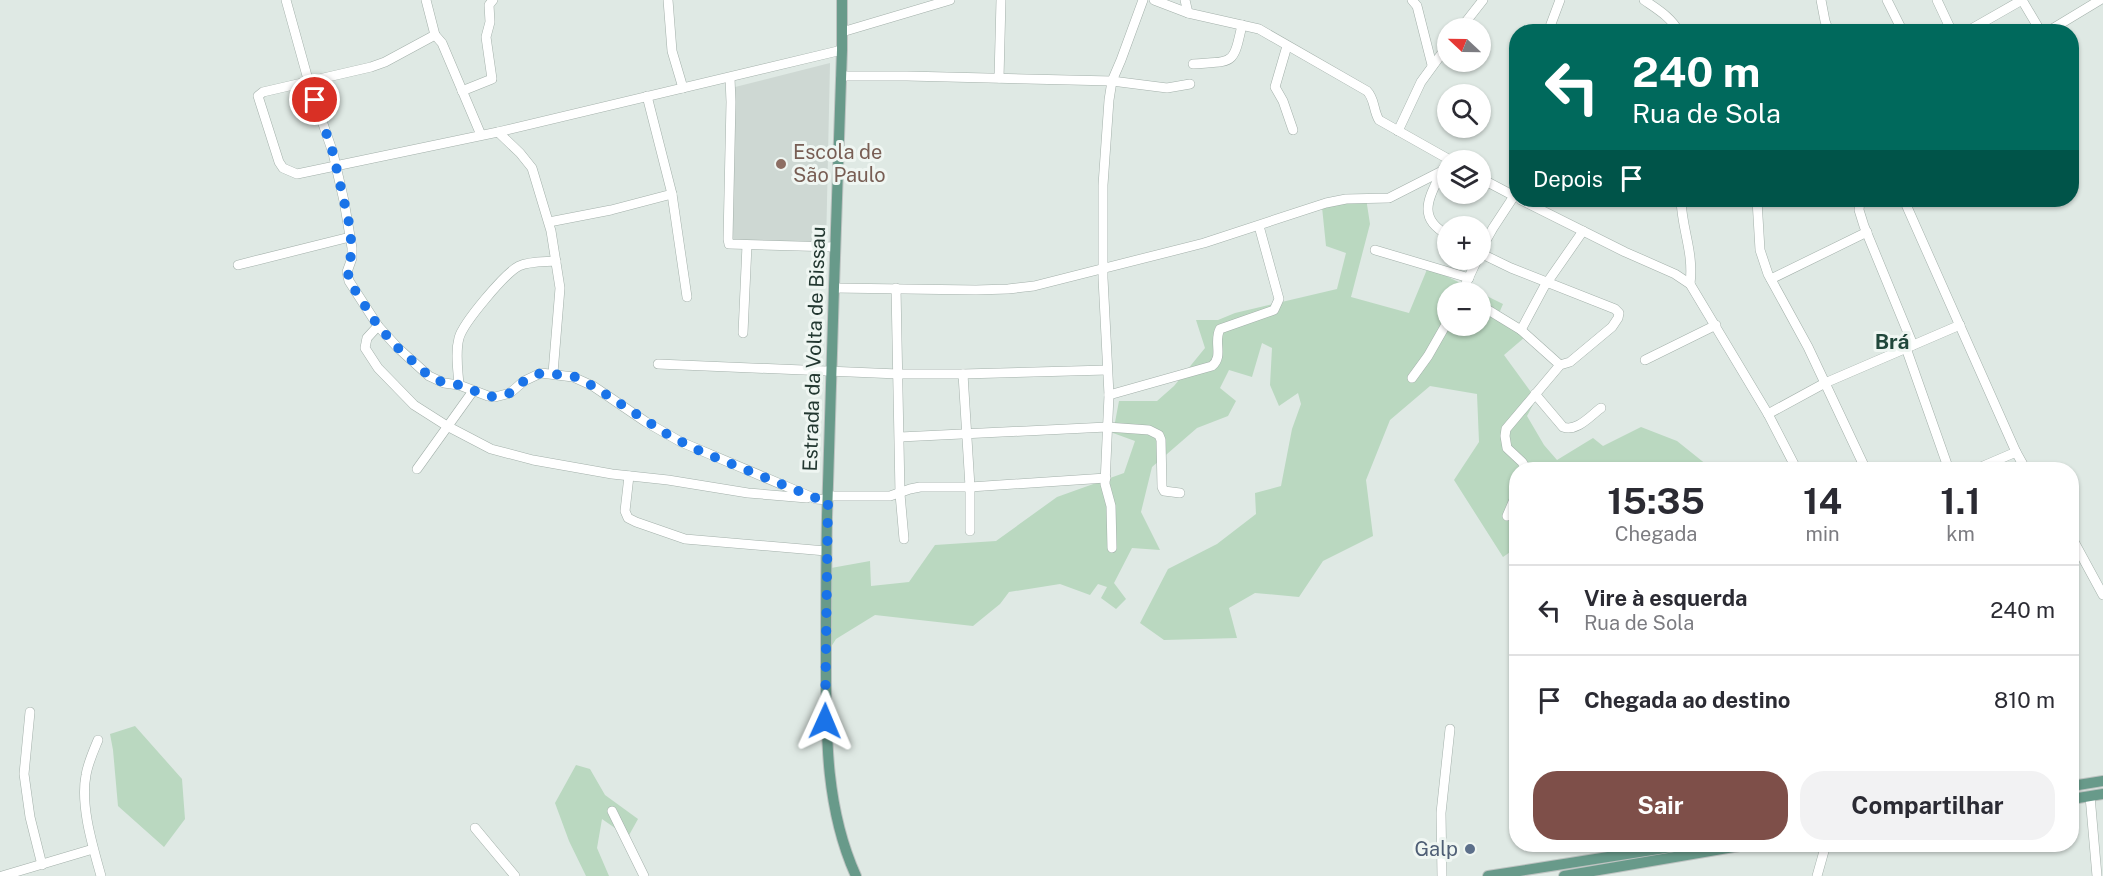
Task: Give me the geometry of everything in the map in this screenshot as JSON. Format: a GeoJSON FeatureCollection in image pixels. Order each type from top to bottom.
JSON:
{"type":"FeatureCollection","features":[{"type":"Feature","properties":{"kind":"main road","name":"Estrada da Volta de Bissau"},"geometry":{"type":"LineString","coordinates":[[842,0],[826,551],[825,721],[827,767],[842,838],[856,876]]}},
{"type":"Feature","properties":{"kind":"main road"},"geometry":{"type":"LineString","coordinates":[[2079,785],[2103,781]]}},
{"type":"Feature","properties":{"kind":"main road"},"geometry":{"type":"LineString","coordinates":[[2079,798],[2103,794]]}},
{"type":"Feature","properties":{"kind":"main road"},"geometry":{"type":"LineString","coordinates":[[1488,876],[1640,852]]}},
{"type":"Feature","properties":{"kind":"main road"},"geometry":{"type":"LineString","coordinates":[[1564,876],[1704,852]]}},
{"type":"Feature","properties":{"kind":"street"},"geometry":{"type":"LineString","coordinates":[[286,0],[309,82],[337,166],[352,256],[348,272],[349,281],[378,326],[398,348],[429,376],[444,383],[459,385],[488,396],[503,396],[533,375],[541,373],[573,376],[593,386],[646,422],[702,452],[816,498]]}},
{"type":"Feature","properties":{"kind":"street"},"geometry":{"type":"LineString","coordinates":[[426,0],[435,35],[442,43],[481,135]]}},
{"type":"Feature","properties":{"kind":"street"},"geometry":{"type":"LineString","coordinates":[[462,91],[492,79],[486,37],[490,22],[489,5],[493,0]]}},
{"type":"Feature","properties":{"kind":"street"},"geometry":{"type":"LineString","coordinates":[[668,0],[672,51],[683,88]]}},
{"type":"Feature","properties":{"kind":"street"},"geometry":{"type":"LineString","coordinates":[[842,32],[950,0]]}},
{"type":"Feature","properties":{"kind":"street"},"geometry":{"type":"LineString","coordinates":[[999,78],[1001,0]]}},
{"type":"Feature","properties":{"kind":"street"},"geometry":{"type":"LineString","coordinates":[[1112,548],[1111,506],[1106,492],[1108,395],[1103,269],[1104,185],[1112,81],[1122,60],[1143,0]]}},
{"type":"Feature","properties":{"kind":"street"},"geometry":{"type":"LineString","coordinates":[[1154,0],[1188,13],[1259,29],[1366,91],[1371,96],[1379,120],[1437,153]]}},
{"type":"Feature","properties":{"kind":"street"},"geometry":{"type":"LineString","coordinates":[[1185,0],[1188,13]]}},
{"type":"Feature","properties":{"kind":"street"},"geometry":{"type":"LineString","coordinates":[[1412,0],[1417,6],[1432,65]]}},
{"type":"Feature","properties":{"kind":"street"},"geometry":{"type":"LineString","coordinates":[[1469,18],[1483,0]]}},
{"type":"Feature","properties":{"kind":"street"},"geometry":{"type":"LineString","coordinates":[[1551,24],[1560,0]]}},
{"type":"Feature","properties":{"kind":"street"},"geometry":{"type":"LineString","coordinates":[[1644,0],[1675,24]]}},
{"type":"Feature","properties":{"kind":"street"},"geometry":{"type":"LineString","coordinates":[[1821,0],[1827,24]]}},
{"type":"Feature","properties":{"kind":"street"},"geometry":{"type":"LineString","coordinates":[[1887,0],[1899,24]]}},
{"type":"Feature","properties":{"kind":"street"},"geometry":{"type":"LineString","coordinates":[[1937,0],[1948,24]]}},
{"type":"Feature","properties":{"kind":"street"},"geometry":{"type":"LineString","coordinates":[[1980,24],[2022,0],[2037,24]]}},
{"type":"Feature","properties":{"kind":"street"},"geometry":{"type":"LineString","coordinates":[[2060,24],[2100,0]]}},
{"type":"Feature","properties":{"kind":"street"},"geometry":{"type":"LineString","coordinates":[[1193,64],[1230,59],[1236,52],[1242,25]]}},
{"type":"Feature","properties":{"kind":"street"},"geometry":{"type":"LineString","coordinates":[[435,35],[385,62],[263,92],[258,96],[279,162],[283,168],[297,174],[337,166],[498,132],[842,50]]}},
{"type":"Feature","properties":{"kind":"street"},"geometry":{"type":"LineString","coordinates":[[1287,46],[1275,87],[1283,101],[1293,130]]}},
{"type":"Feature","properties":{"kind":"street"},"geometry":{"type":"LineString","coordinates":[[1398,131],[1421,82],[1437,59]]}},
{"type":"Feature","properties":{"kind":"street"},"geometry":{"type":"LineString","coordinates":[[841,76],[1112,81],[1167,88],[1191,84]]}},
{"type":"Feature","properties":{"kind":"street"},"geometry":{"type":"LineString","coordinates":[[729,78],[731,102],[729,244],[835,247]]}},
{"type":"Feature","properties":{"kind":"street"},"geometry":{"type":"LineString","coordinates":[[647,96],[672,194],[687,297]]}},
{"type":"Feature","properties":{"kind":"street"},"geometry":{"type":"LineString","coordinates":[[498,132],[532,168],[549,222],[560,288],[553,373]]}},
{"type":"Feature","properties":{"kind":"street"},"geometry":{"type":"LineString","coordinates":[[834,288],[1008,289],[1058,281],[1204,243],[1326,203],[1389,198],[1437,174]]}},
{"type":"Feature","properties":{"kind":"street"},"geometry":{"type":"LineString","coordinates":[[1437,182],[1427,210],[1433,225],[1437,228]]}},
{"type":"Feature","properties":{"kind":"street"},"geometry":{"type":"LineString","coordinates":[[1491,184],[1509,194]]}},
{"type":"Feature","properties":{"kind":"street"},"geometry":{"type":"LineString","coordinates":[[549,222],[610,210],[672,194]]}},
{"type":"Feature","properties":{"kind":"street"},"geometry":{"type":"LineString","coordinates":[[1491,236],[1511,207]]}},
{"type":"Feature","properties":{"kind":"street"},"geometry":{"type":"LineString","coordinates":[[1535,207],[1675,274],[1690,284],[1768,414],[1793,462]]}},
{"type":"Feature","properties":{"kind":"street"},"geometry":{"type":"LineString","coordinates":[[1681,207],[1692,258],[1690,284]]}},
{"type":"Feature","properties":{"kind":"street"},"geometry":{"type":"LineString","coordinates":[[1757,207],[1760,250],[1771,279],[1825,383],[1862,462]]}},
{"type":"Feature","properties":{"kind":"street"},"geometry":{"type":"LineString","coordinates":[[1859,207],[1866,232],[1910,346],[1946,462]]}},
{"type":"Feature","properties":{"kind":"street"},"geometry":{"type":"LineString","coordinates":[[1907,207],[2022,462]]}},
{"type":"Feature","properties":{"kind":"street"},"geometry":{"type":"LineString","coordinates":[[1108,395],[1212,366],[1218,356],[1216,338],[1220,329],[1274,310],[1279,299],[1258,226]]}},
{"type":"Feature","properties":{"kind":"street"},"geometry":{"type":"LineString","coordinates":[[1521,330],[1547,282],[1583,231]]}},
{"type":"Feature","properties":{"kind":"street"},"geometry":{"type":"LineString","coordinates":[[1771,279],[1866,232]]}},
{"type":"Feature","properties":{"kind":"street"},"geometry":{"type":"LineString","coordinates":[[238,265],[350,237]]}},
{"type":"Feature","properties":{"kind":"street"},"geometry":{"type":"LineString","coordinates":[[743,333],[747,245]]}},
{"type":"Feature","properties":{"kind":"street"},"geometry":{"type":"LineString","coordinates":[[1375,250],[1468,278]]}},
{"type":"Feature","properties":{"kind":"street"},"geometry":{"type":"LineString","coordinates":[[1491,257],[1615,309],[1619,313],[1612,327],[1570,362],[1560,364],[1509,423],[1505,436],[1507,448],[1522,462]]}},
{"type":"Feature","properties":{"kind":"street"},"geometry":{"type":"LineString","coordinates":[[459,385],[458,346],[461,334],[468,322],[505,276],[514,269],[525,264],[556,261]]}},
{"type":"Feature","properties":{"kind":"street"},"geometry":{"type":"LineString","coordinates":[[1466,282],[1472,270]]}},
{"type":"Feature","properties":{"kind":"street"},"geometry":{"type":"LineString","coordinates":[[896,288],[900,494],[904,539]]}},
{"type":"Feature","properties":{"kind":"street"},"geometry":{"type":"LineString","coordinates":[[1491,312],[1521,330],[1560,364]]}},
{"type":"Feature","properties":{"kind":"street"},"geometry":{"type":"LineString","coordinates":[[1645,360],[1716,325]]}},
{"type":"Feature","properties":{"kind":"street"},"geometry":{"type":"LineString","coordinates":[[1768,414],[1825,383],[1960,325]]}},
{"type":"Feature","properties":{"kind":"street"},"geometry":{"type":"LineString","coordinates":[[378,326],[367,338],[364,348],[405,399],[447,426],[491,449],[510,455],[629,476],[748,493],[816,498],[890,496],[920,487],[970,487],[1106,478]]}},
{"type":"Feature","properties":{"kind":"street"},"geometry":{"type":"LineString","coordinates":[[1412,378],[1439,336]]}},
{"type":"Feature","properties":{"kind":"street"},"geometry":{"type":"LineString","coordinates":[[658,364],[898,374],[1107,370]]}},
{"type":"Feature","properties":{"kind":"street"},"geometry":{"type":"LineString","coordinates":[[963,374],[970,487],[970,531]]}},
{"type":"Feature","properties":{"kind":"street"},"geometry":{"type":"LineString","coordinates":[[417,469],[473,391]]}},
{"type":"Feature","properties":{"kind":"street"},"geometry":{"type":"LineString","coordinates":[[1535,394],[1567,429],[1575,428],[1601,408]]}},
{"type":"Feature","properties":{"kind":"street"},"geometry":{"type":"LineString","coordinates":[[900,437],[1107,427],[1149,430],[1159,435],[1161,440],[1162,487],[1164,491],[1180,493]]}},
{"type":"Feature","properties":{"kind":"street"},"geometry":{"type":"LineString","coordinates":[[2000,462],[2016,452]]}},
{"type":"Feature","properties":{"kind":"street"},"geometry":{"type":"LineString","coordinates":[[629,476],[625,511],[628,518],[636,522],[685,539],[826,551]]}},
{"type":"Feature","properties":{"kind":"street"},"geometry":{"type":"LineString","coordinates":[[1507,516],[1509,511]]}},
{"type":"Feature","properties":{"kind":"street"},"geometry":{"type":"LineString","coordinates":[[2079,551],[2103,595]]}},
{"type":"Feature","properties":{"kind":"street"},"geometry":{"type":"LineString","coordinates":[[30,712],[24,774],[30,817],[42,865]]}},
{"type":"Feature","properties":{"kind":"street"},"geometry":{"type":"LineString","coordinates":[[1442,876],[1441,813],[1450,729]]}},
{"type":"Feature","properties":{"kind":"street"},"geometry":{"type":"LineString","coordinates":[[98,740],[86,776],[85,789],[93,849],[101,876]]}},
{"type":"Feature","properties":{"kind":"street"},"geometry":{"type":"LineString","coordinates":[[2090,796],[2097,876]]}},
{"type":"Feature","properties":{"kind":"street"},"geometry":{"type":"LineString","coordinates":[[612,811],[644,876]]}},
{"type":"Feature","properties":{"kind":"street"},"geometry":{"type":"LineString","coordinates":[[475,828],[514,876]]}},
{"type":"Feature","properties":{"kind":"street"},"geometry":{"type":"LineString","coordinates":[[2,876],[93,849]]}},
{"type":"Feature","properties":{"kind":"street"},"geometry":{"type":"LineString","coordinates":[[1817,876],[1824,852]]}},
{"type":"Feature","properties":{"kind":"shaded area","name":"Escola de São Paulo"},"geometry":{"type":"Polygon","coordinates":[[[830,63],[826,247],[731,240],[735,87],[830,63]]]}},
{"type":"Feature","properties":{"kind":"green space"},"geometry":{"type":"Polygon","coordinates":[[[1366,198],[1370,224],[1351,297],[1409,313],[1428,267],[1459,282],[1437,282],[1437,336],[1491,336],[1491,298],[1503,304],[1497,318],[1525,337],[1504,355],[1536,399],[1527,416],[1544,445],[1557,460],[1593,438],[1603,446],[1641,427],[1677,441],[1703,462],[1509,462],[1509,553],[1503,557],[1454,480],[1479,442],[1477,394],[1430,386],[1390,420],[1366,480],[1373,536],[1323,561],[1299,597],[1255,593],[1229,608],[1237,638],[1164,640],[1140,623],[1168,569],[1217,544],[1256,514],[1255,493],[1281,486],[1292,429],[1301,404],[1298,393],[1279,406],[1270,385],[1272,348],[1262,343],[1252,377],[1229,370],[1220,388],[1236,401],[1228,416],[1197,428],[1152,467],[1141,512],[1160,550],[1132,548],[1114,583],[1126,599],[1116,609],[1101,598],[1107,587],[1098,584],[1090,595],[1060,584],[1009,592],[1000,604],[973,626],[875,615],[836,639],[829,650],[831,568],[870,561],[871,586],[909,582],[935,545],[996,541],[1057,497],[1124,473],[1135,441],[1113,433],[1119,401],[1157,401],[1174,386],[1205,348],[1196,320],[1218,320],[1235,313],[1337,289],[1346,253],[1326,246],[1322,207],[1366,198]]]}},
{"type":"Feature","properties":{"kind":"green space"},"geometry":{"type":"Polygon","coordinates":[[[135,726],[182,779],[185,819],[164,847],[118,806],[110,734],[135,726]]]}},
{"type":"Feature","properties":{"kind":"green space"},"geometry":{"type":"Polygon","coordinates":[[[576,765],[590,769],[605,795],[638,819],[628,837],[602,819],[597,848],[609,876],[586,876],[569,841],[555,803],[576,765]]]}},
{"type":"Feature","properties":{"kind":"place","name":"Escola de São Paulo"},"geometry":{"type":"Point","coordinates":[781,164]}},
{"type":"Feature","properties":{"kind":"place","name":"Galp"},"geometry":{"type":"Point","coordinates":[1470,849]}},
{"type":"Feature","properties":{"kind":"district","name":"Brá"},"geometry":{"type":"Point","coordinates":[1892,341]}},
{"type":"Feature","properties":{"kind":"route"},"geometry":{"type":"LineString","coordinates":[[315,100],[337,166],[349,223],[352,256],[348,272],[349,281],[378,326],[429,376],[444,383],[459,385],[495,397],[510,393],[533,375],[553,373],[573,376],[593,386],[646,422],[681,442],[816,498],[828,500],[825,721]]}}]}
